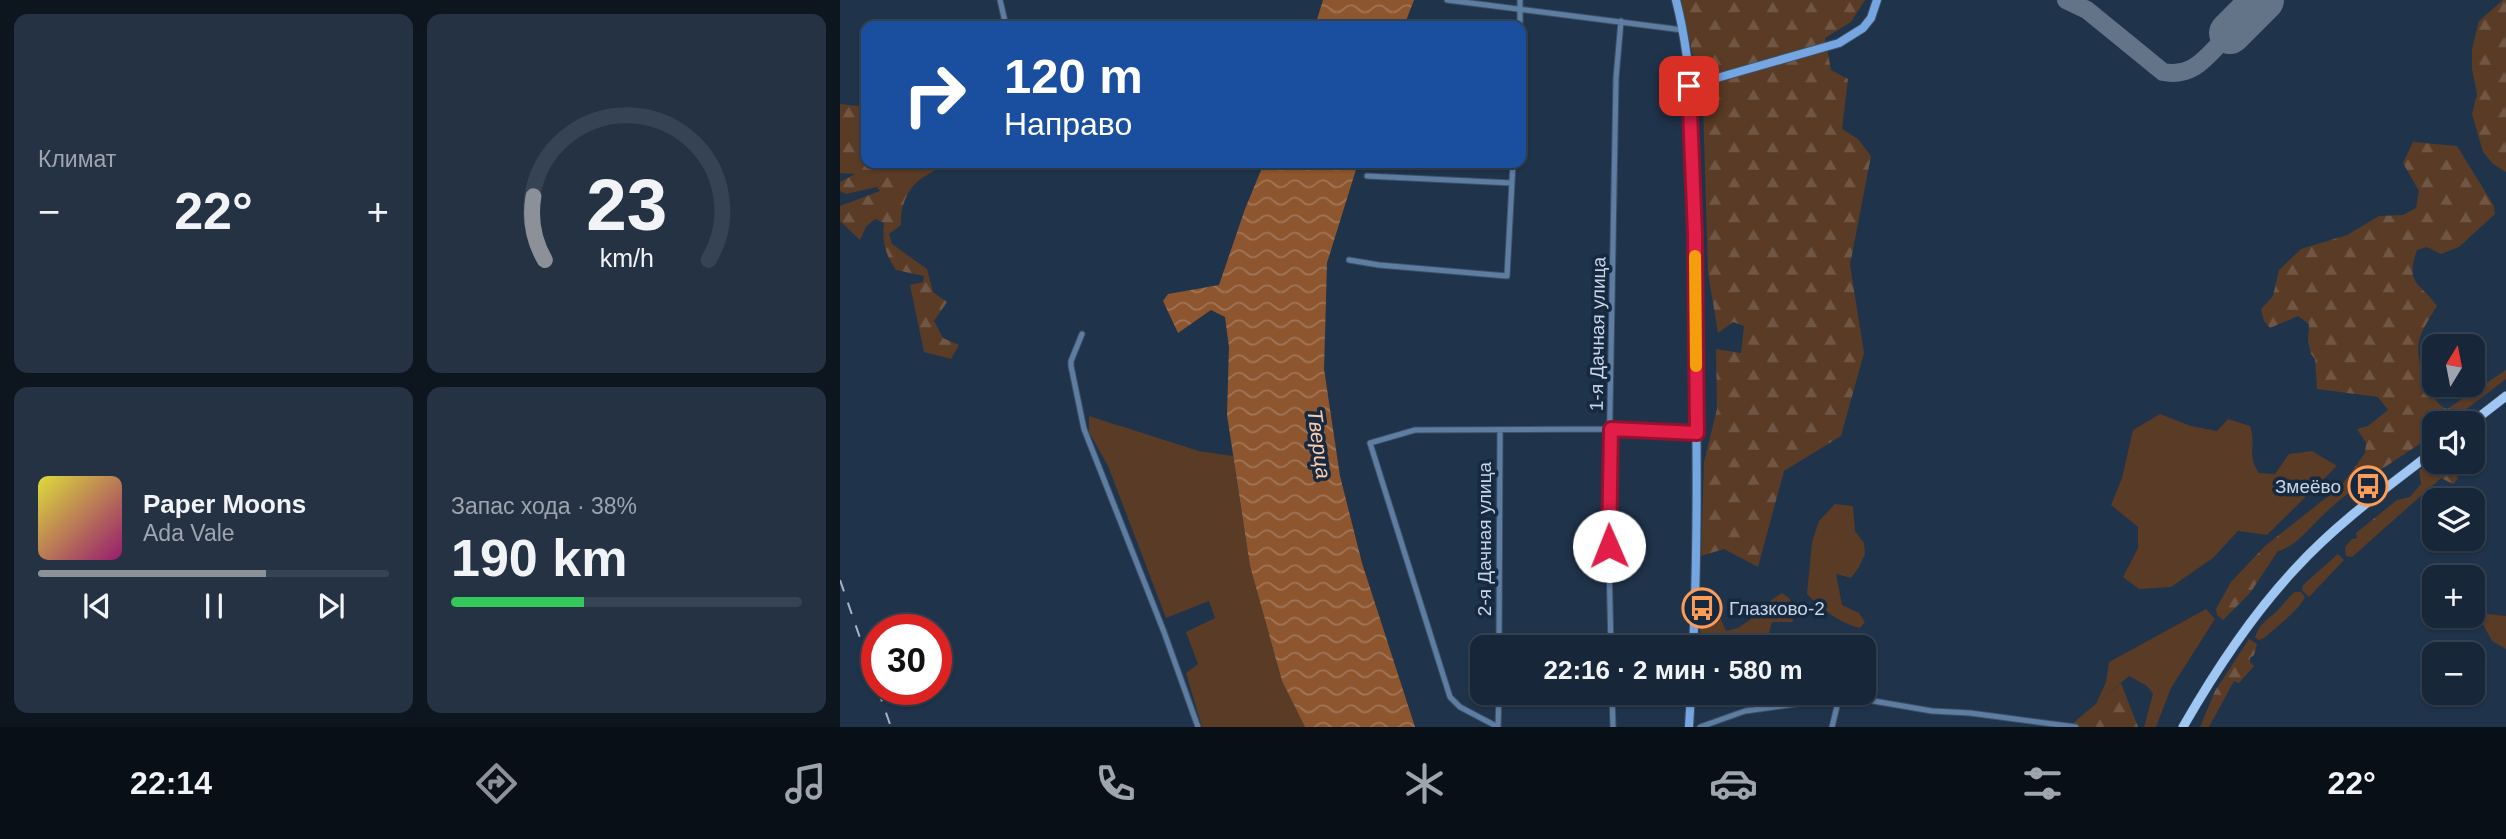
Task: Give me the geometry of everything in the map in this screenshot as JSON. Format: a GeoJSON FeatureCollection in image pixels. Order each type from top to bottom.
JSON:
{"type":"FeatureCollection","features":[{"type":"Feature","properties":{"kind":"main road"},"geometry":{"type":"LineString","coordinates":[[1676,0],[1683,30],[1689,86],[1695,235],[1697,433],[1693,635]]}},
{"type":"Feature","properties":{"kind":"main road"},"geometry":{"type":"LineString","coordinates":[[1689,86],[1839,43],[1867,23],[1877,0]]}},
{"type":"Feature","properties":{"kind":"main road"},"geometry":{"type":"LineString","coordinates":[[2485,412],[2506,396]]}},
{"type":"Feature","properties":{"kind":"main road"},"geometry":{"type":"LineString","coordinates":[[2183,727],[2245,629],[2296,568],[2349,517],[2422,460]]}},
{"type":"Feature","properties":{"kind":"main road"},"geometry":{"type":"LineString","coordinates":[[1689,727],[1690,705]]}},
{"type":"Feature","properties":{"kind":"street"},"geometry":{"type":"LineString","coordinates":[[1000,0],[1005,21]]}},
{"type":"Feature","properties":{"kind":"street"},"geometry":{"type":"LineString","coordinates":[[1447,0],[1683,30]]}},
{"type":"Feature","properties":{"kind":"street"},"geometry":{"type":"LineString","coordinates":[[1520,0],[1520,21]]}},
{"type":"Feature","properties":{"kind":"street","name":"1-я Дачная улица"},"geometry":{"type":"LineString","coordinates":[[1611,635],[1608,520],[1616,78],[1621,21]]}},
{"type":"Feature","properties":{"kind":"street"},"geometry":{"type":"LineString","coordinates":[[1349,260],[1392,267],[1507,276],[1513,168]]}},
{"type":"Feature","properties":{"kind":"street"},"geometry":{"type":"LineString","coordinates":[[1367,176],[1512,183]]}},
{"type":"Feature","properties":{"kind":"street"},"geometry":{"type":"LineString","coordinates":[[1083,334],[1071,366],[1084,429],[1198,727]]}},
{"type":"Feature","properties":{"kind":"street"},"geometry":{"type":"LineString","coordinates":[[1499,705],[1498,727],[1467,712],[1450,697],[1370,443],[1415,430],[1500,432],[1611,429],[1697,433]]}},
{"type":"Feature","properties":{"kind":"street","name":"2-я Дачная улица"},"geometry":{"type":"LineString","coordinates":[[1499,635],[1500,432]]}},
{"type":"Feature","properties":{"kind":"street"},"geometry":{"type":"LineString","coordinates":[[1876,701],[1932,711],[2076,727]]}},
{"type":"Feature","properties":{"kind":"street"},"geometry":{"type":"LineString","coordinates":[[1612,705],[1613,727]]}},
{"type":"Feature","properties":{"kind":"street"},"geometry":{"type":"LineString","coordinates":[[1700,727],[1745,711],[1788,705]]}},
{"type":"Feature","properties":{"kind":"street"},"geometry":{"type":"LineString","coordinates":[[1832,727],[1837,705]]}},
{"type":"Feature","properties":{"kind":"green space"},"geometry":{"type":"Polygon","coordinates":[[[1681,0],[1865,0],[1851,22],[1825,38],[1831,70],[1848,79],[1842,129],[1858,139],[1871,156],[1850,265],[1864,353],[1841,436],[1784,471],[1758,567],[1724,549],[1701,556],[1704,462],[1717,409],[1716,349],[1741,353],[1744,326],[1733,322],[1718,333],[1708,273],[1703,104],[1681,0]]]}},
{"type":"Feature","properties":{"kind":"green space"},"geometry":{"type":"Polygon","coordinates":[[[2506,0],[2506,172],[2493,164],[2483,152],[2472,114],[2477,94],[2472,69],[2472,49],[2479,21],[2506,0]]]}},
{"type":"Feature","properties":{"kind":"green space"},"geometry":{"type":"Polygon","coordinates":[[[840,104],[861,106],[861,168],[938,168],[923,177],[909,191],[901,214],[901,225],[889,234],[892,244],[927,269],[933,292],[947,302],[934,321],[943,338],[959,345],[951,359],[924,352],[910,285],[923,282],[924,276],[896,270],[885,248],[884,223],[875,219],[866,227],[860,240],[840,221],[840,206],[880,191],[877,187],[846,194],[840,191],[840,182],[855,174],[840,173],[840,104]]]}},
{"type":"Feature","properties":{"kind":"green space"},"geometry":{"type":"Polygon","coordinates":[[[2413,142],[2457,146],[2494,206],[2495,214],[2459,247],[2441,254],[2427,247],[2417,250],[2413,270],[2416,282],[2437,306],[2419,341],[2422,397],[2433,397],[2447,409],[2465,397],[2482,397],[2464,411],[2422,411],[2422,442],[2358,486],[2329,509],[2299,539],[2278,551],[2250,593],[2223,620],[2217,615],[2216,609],[2231,582],[2265,546],[2341,486],[2365,453],[2366,443],[2357,429],[2368,426],[2388,410],[2378,397],[2317,389],[2315,359],[2308,341],[2309,324],[2298,316],[2270,328],[2264,321],[2261,309],[2273,296],[2279,270],[2301,249],[2347,235],[2379,216],[2403,215],[2416,208],[2419,191],[2403,163],[2413,142]]]}},
{"type":"Feature","properties":{"kind":"green space"},"geometry":{"type":"Polygon","coordinates":[[[2506,370],[2506,379],[2485,395],[2485,384],[2506,370]]]}},
{"type":"Feature","properties":{"kind":"green space"},"geometry":{"type":"Polygon","coordinates":[[[2160,414],[2191,426],[2217,431],[2228,419],[2250,426],[2252,455],[2259,473],[2275,474],[2289,454],[2312,451],[2337,466],[2267,535],[2238,531],[2213,558],[2171,587],[2139,589],[2123,577],[2138,548],[2138,527],[2111,505],[2122,478],[2133,430],[2160,414]]]}},
{"type":"Feature","properties":{"kind":"green space"},"geometry":{"type":"Polygon","coordinates":[[[1089,416],[1199,451],[1233,456],[1250,566],[1282,681],[1305,727],[1202,727],[1186,673],[1198,664],[1186,632],[1215,618],[1209,601],[1166,618],[1108,466],[1089,432],[1089,416]]]}},
{"type":"Feature","properties":{"kind":"green space"},"geometry":{"type":"Polygon","coordinates":[[[2422,468],[2422,474],[2458,474],[2453,484],[2441,478],[2430,488],[2422,488],[2422,495],[2352,557],[2346,556],[2345,547],[2352,539],[2357,538],[2356,533],[2397,500],[2410,497],[2421,484],[2419,470],[2422,468]]]}},
{"type":"Feature","properties":{"kind":"green space"},"geometry":{"type":"Polygon","coordinates":[[[1835,504],[1853,506],[1855,531],[1864,543],[1865,554],[1851,578],[1836,574],[1842,605],[1859,613],[1865,622],[1860,628],[1831,615],[1807,594],[1812,542],[1819,521],[1835,504]]]}},
{"type":"Feature","properties":{"kind":"green space"},"geometry":{"type":"Polygon","coordinates":[[[2338,554],[2344,560],[2309,597],[2302,590],[2303,585],[2338,554]]]}},
{"type":"Feature","properties":{"kind":"green space"},"geometry":{"type":"Polygon","coordinates":[[[1709,592],[1726,631],[1738,628],[1751,619],[1752,613],[1782,593],[1790,599],[1793,622],[1772,622],[1769,633],[1755,635],[1700,635],[1701,616],[1706,611],[1709,592]]]}},
{"type":"Feature","properties":{"kind":"green space"},"geometry":{"type":"Polygon","coordinates":[[[2295,592],[2301,592],[2305,597],[2298,607],[2264,638],[2255,638],[2261,625],[2295,592]]]}},
{"type":"Feature","properties":{"kind":"green space"},"geometry":{"type":"Polygon","coordinates":[[[2206,609],[2215,619],[2171,688],[2156,727],[2144,727],[2153,694],[2147,686],[2129,676],[2096,704],[2106,682],[2109,662],[2206,609]]]}},
{"type":"Feature","properties":{"kind":"green space"},"geometry":{"type":"Polygon","coordinates":[[[2485,614],[2506,616],[2506,649],[2492,641],[2485,628],[2485,614]]]}},
{"type":"Feature","properties":{"kind":"green space"},"geometry":{"type":"Polygon","coordinates":[[[2249,639],[2257,644],[2254,655],[2250,658],[2254,666],[2240,682],[2234,681],[2209,727],[2200,727],[2215,691],[2249,639]]]}},
{"type":"Feature","properties":{"kind":"green space"},"geometry":{"type":"Polygon","coordinates":[[[2121,683],[2138,727],[2051,727],[2072,724],[2121,683]]]}},
{"type":"Feature","properties":{"kind":"water"},"geometry":{"type":"Polygon","coordinates":[[[1323,0],[1414,0],[1406,21],[1317,21],[1323,0]]]}},
{"type":"Feature","properties":{"kind":"water","name":"Тверца"},"geometry":{"type":"Polygon","coordinates":[[[1262,168],[1356,168],[1327,263],[1324,369],[1340,476],[1362,563],[1415,727],[1305,727],[1282,681],[1250,566],[1227,415],[1229,347],[1225,317],[1211,310],[1178,333],[1163,301],[1168,294],[1219,285],[1262,168]]]}},
{"type":"Feature","properties":{"kind":"taxiway"},"geometry":{"type":"LineString","coordinates":[[2066,0],[2087,10],[2163,72],[2174,73],[2193,68],[2230,33]]}},
{"type":"Feature","properties":{"kind":"runway"},"geometry":{"type":"LineString","coordinates":[[2230,33],[2263,0]]}},
{"type":"Feature","properties":{"kind":"railway"},"geometry":{"type":"LineString","coordinates":[[840,580],[861,641]]}},
{"type":"Feature","properties":{"kind":"railway"},"geometry":{"type":"LineString","coordinates":[[883,705],[891,727]]}},
{"type":"Feature","properties":{"kind":"slow traffic"},"geometry":{"type":"LineString","coordinates":[[1695,256],[1696,366]]}},
{"type":"Feature","properties":{"kind":"place","name":"Змеёво"},"geometry":{"type":"Point","coordinates":[2368,486]}},
{"type":"Feature","properties":{"kind":"place","name":"Глазково-2"},"geometry":{"type":"Point","coordinates":[1702,608]}},
{"type":"Feature","properties":{"kind":"route"},"geometry":{"type":"LineString","coordinates":[[1609,546],[1611,429],[1697,433],[1695,235],[1689,86]]}}]}
